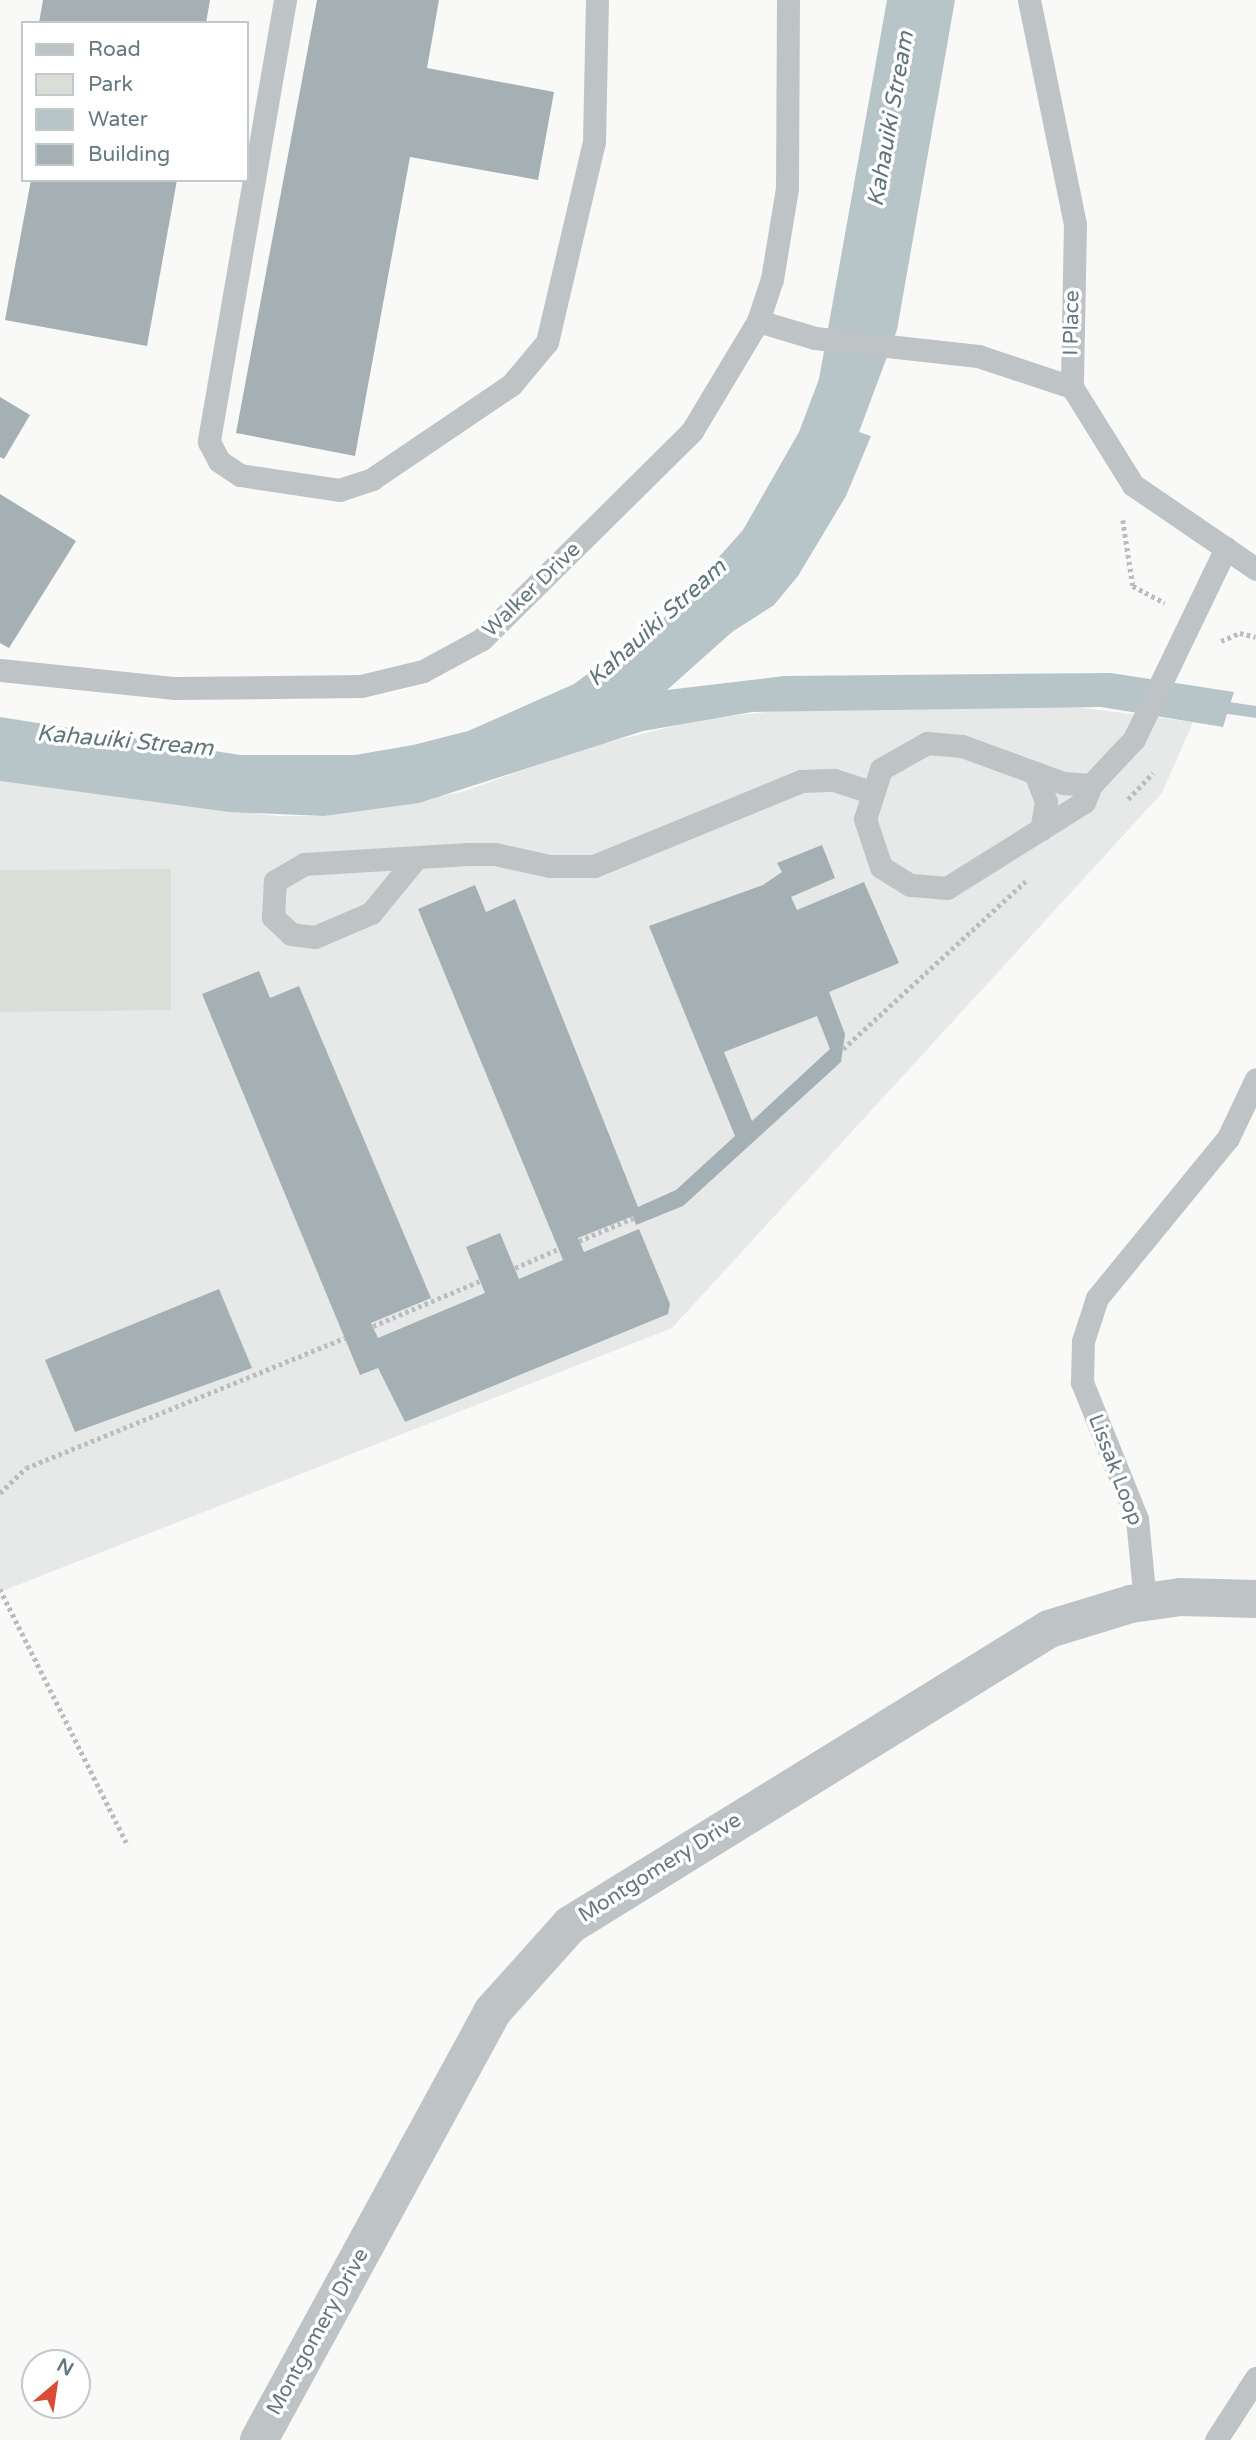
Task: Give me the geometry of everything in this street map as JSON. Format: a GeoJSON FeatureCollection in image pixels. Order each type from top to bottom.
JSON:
{"type":"FeatureCollection","features":[{"type":"Feature","properties":{"kind":"street","name":"Montgomery Drive"},"geometry":{"type":"LineString","coordinates":[[259,2440],[492,2012],[537,1955],[606,1899],[1011,1648],[1089,1614],[1145,1602],[1256,1599]]}},
{"type":"Feature","properties":{"kind":"lane"},"geometry":{"type":"LineString","coordinates":[[285,0],[209,442],[219,461],[240,475],[326,490],[362,484],[401,459],[511,385],[547,342],[594,142],[601,56],[597,0]]}},
{"type":"Feature","properties":{"kind":"lane","name":"Walker Drive"},"geometry":{"type":"LineString","coordinates":[[0,670],[175,688],[329,688],[393,681],[454,657],[508,617],[692,431],[758,321],[772,278],[787,188],[788,0]]}},
{"type":"Feature","properties":{"kind":"lane","name":"I Place"},"geometry":{"type":"LineString","coordinates":[[1029,0],[1075,224],[1072,387]]}},
{"type":"Feature","properties":{"kind":"lane"},"geometry":{"type":"LineString","coordinates":[[758,321],[815,338],[1002,361],[1072,387],[1133,485],[1256,569]]}},
{"type":"Feature","properties":{"kind":"lane"},"geometry":{"type":"LineString","coordinates":[[1091,785],[1035,773],[962,746],[927,743],[894,757],[870,792],[865,818],[878,860],[910,885],[947,888],[1084,802],[1091,785],[1125,752],[1141,724],[1226,548]]}},
{"type":"Feature","properties":{"kind":"lane"},"geometry":{"type":"LineString","coordinates":[[1035,773],[1046,802],[1041,830]]}},
{"type":"Feature","properties":{"kind":"lane"},"geometry":{"type":"LineString","coordinates":[[416,858],[382,904],[326,933],[291,934],[273,917],[270,893],[293,866],[416,858],[495,854],[569,868],[594,866],[801,781],[834,779],[870,792]]}},
{"type":"Feature","properties":{"kind":"lane","name":"Lissak Loop"},"geometry":{"type":"LineString","coordinates":[[1145,1602],[1137,1519],[1082,1382],[1083,1341],[1097,1298],[1228,1138],[1256,1079]]}},
{"type":"Feature","properties":{"kind":"lane"},"geometry":{"type":"LineString","coordinates":[[1216,2440],[1256,2378]]}},
{"type":"Feature","properties":{"kind":"path"},"geometry":{"type":"LineString","coordinates":[[1133,485],[1122,520],[1133,586],[1231,635],[1256,638]]}},
{"type":"Feature","properties":{"kind":"path"},"geometry":{"type":"LineString","coordinates":[[1215,647],[1231,635]]}},
{"type":"Feature","properties":{"kind":"path"},"geometry":{"type":"LineString","coordinates":[[1116,808],[1160,762]]}},
{"type":"Feature","properties":{"kind":"path"},"geometry":{"type":"LineString","coordinates":[[843,1049],[1035,873]]}},
{"type":"Feature","properties":{"kind":"path"},"geometry":{"type":"LineString","coordinates":[[579,1241],[633,1218]]}},
{"type":"Feature","properties":{"kind":"path"},"geometry":{"type":"LineString","coordinates":[[514,1268],[558,1249]]}},
{"type":"Feature","properties":{"kind":"path"},"geometry":{"type":"LineString","coordinates":[[373,1326],[480,1281]]}},
{"type":"Feature","properties":{"kind":"path"},"geometry":{"type":"LineString","coordinates":[[0,1493],[26,1468],[344,1338]]}},
{"type":"Feature","properties":{"kind":"path"},"geometry":{"type":"LineString","coordinates":[[0,1589],[128,1846]]}},
{"type":"Feature","properties":{"kind":"shaded area"},"geometry":{"type":"Polygon","coordinates":[[[1076,707],[1193,722],[1162,793],[672,1328],[0,1592],[0,781],[277,816],[324,816],[462,792],[585,748],[703,719],[801,708],[1076,707]]]}},
{"type":"Feature","properties":{"kind":"green space"},"geometry":{"type":"Polygon","coordinates":[[[171,869],[171,1010],[0,1012],[0,870],[171,869]]]}},
{"type":"Feature","properties":{"kind":"water","name":"Kahauiki Stream"},"geometry":{"type":"Polygon","coordinates":[[[887,0],[955,0],[897,330],[859,432],[871,436],[846,496],[798,576],[774,605],[732,632],[667,690],[784,676],[1111,673],[1234,692],[1223,727],[1101,707],[752,712],[643,731],[419,803],[324,816],[229,812],[0,781],[0,717],[240,755],[355,755],[413,745],[468,731],[574,684],[666,616],[743,530],[799,432],[819,379],[887,0]]]}},
{"type":"Feature","properties":{"kind":"building"},"geometry":{"type":"Polygon","coordinates":[[[43,0],[210,0],[206,21],[39,21],[43,0]]]}},
{"type":"Feature","properties":{"kind":"building"},"geometry":{"type":"Polygon","coordinates":[[[317,0],[439,0],[427,68],[554,92],[538,180],[410,157],[355,456],[236,433],[317,0]]]}},
{"type":"Feature","properties":{"kind":"building"},"geometry":{"type":"Polygon","coordinates":[[[31,182],[177,182],[147,346],[5,320],[31,182]]]}},
{"type":"Feature","properties":{"kind":"building"},"geometry":{"type":"Polygon","coordinates":[[[0,397],[30,415],[4,459],[0,457],[0,397]]]}},
{"type":"Feature","properties":{"kind":"building"},"geometry":{"type":"Polygon","coordinates":[[[0,494],[76,541],[9,648],[0,643],[0,494]]]}},
{"type":"Feature","properties":{"kind":"building"},"geometry":{"type":"Polygon","coordinates":[[[822,845],[835,878],[791,897],[797,910],[864,882],[899,963],[829,992],[845,1034],[841,1062],[683,1206],[636,1225],[633,1216],[578,1238],[584,1252],[639,1229],[670,1304],[668,1314],[405,1422],[378,1368],[360,1375],[202,994],[259,971],[270,998],[299,986],[431,1298],[371,1323],[378,1338],[485,1293],[466,1247],[500,1233],[519,1279],[563,1260],[418,909],[475,885],[486,912],[515,899],[638,1207],[676,1190],[735,1136],[649,926],[763,885],[782,872],[777,863],[822,845]],[[817,1016],[724,1052],[752,1121],[830,1049],[817,1016]]]}},
{"type":"Feature","properties":{"kind":"building"},"geometry":{"type":"Polygon","coordinates":[[[219,1289],[252,1368],[75,1432],[45,1360],[219,1289]]]}},
{"type":"Feature","properties":{"kind":"waterway"},"geometry":{"type":"LineString","coordinates":[[1215,706],[1256,712]]}}]}
